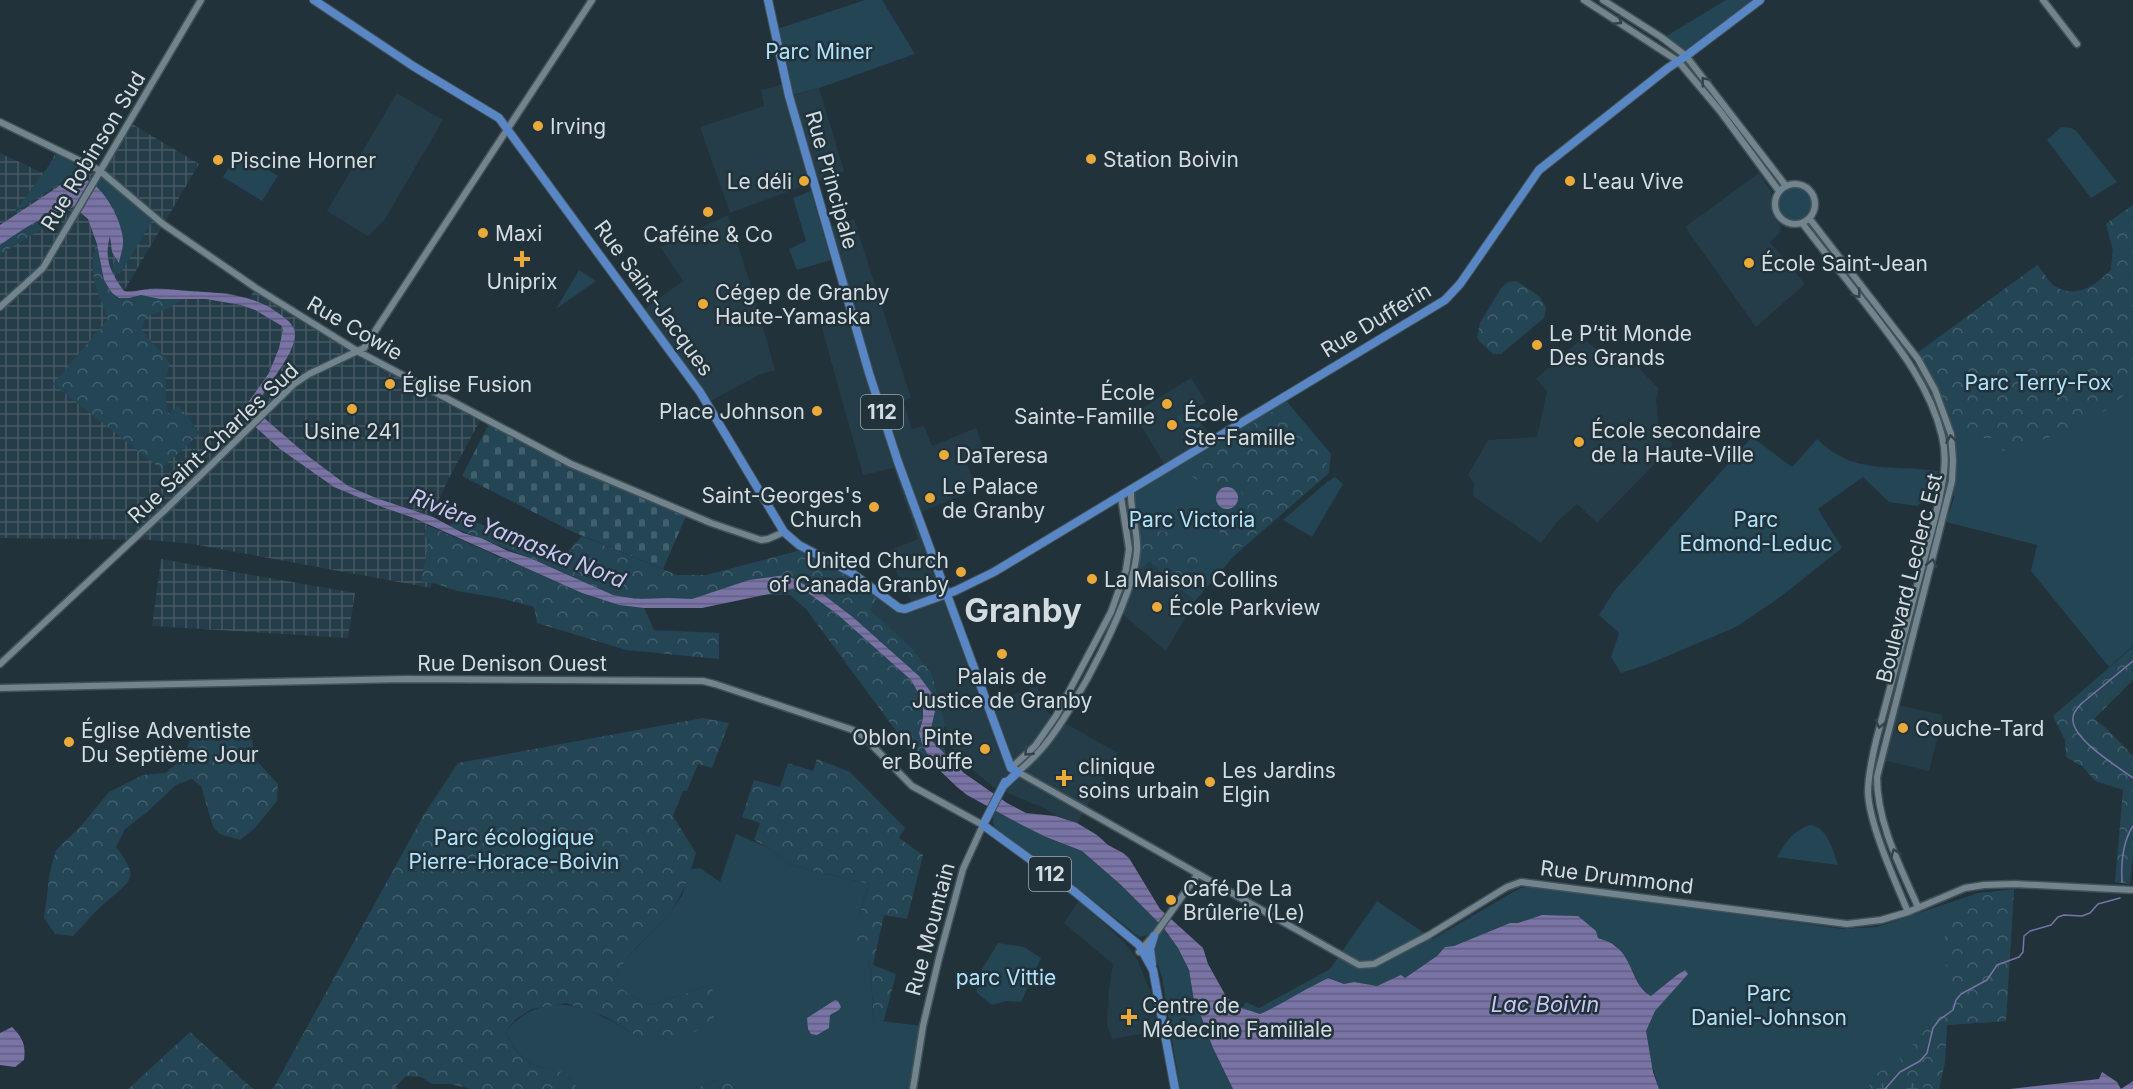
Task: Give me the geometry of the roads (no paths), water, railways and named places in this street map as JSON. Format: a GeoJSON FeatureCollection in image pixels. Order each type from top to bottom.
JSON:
{"type":"FeatureCollection","features":[{"type":"Feature","properties":{"kind":"main road","name":"Rue Saint-Jacques"},"geometry":{"type":"LineString","coordinates":[[314,0],[413,66],[499,118],[700,392],[783,532],[799,545],[852,573],[899,608],[910,608],[947,594]]}},
{"type":"Feature","properties":{"kind":"main road","name":"Rue Principale"},"geometry":{"type":"LineString","coordinates":[[768,0],[789,96],[869,373],[898,462],[1015,770]]}},
{"type":"Feature","properties":{"kind":"main road","name":"Rue Dufferin"},"geometry":{"type":"LineString","coordinates":[[947,594],[994,572],[1445,300],[1460,284],[1539,170],[1760,0]]}},
{"type":"Feature","properties":{"kind":"main road","name":"Rue Mountain"},"geometry":{"type":"LineString","coordinates":[[985,821],[1003,786],[1015,770]]}},
{"type":"Feature","properties":{"kind":"main road","name":"112"},"geometry":{"type":"LineString","coordinates":[[985,821],[1135,940],[1154,970],[1175,1089]]}},
{"type":"Feature","properties":{"kind":"main road"},"geometry":{"type":"LineString","coordinates":[[1116,925],[1141,951],[1159,994]]}},
{"type":"Feature","properties":{"kind":"main road"},"geometry":{"type":"LineString","coordinates":[[1135,940],[1155,935]]}},
{"type":"Feature","properties":{"kind":"main road"},"geometry":{"type":"LineString","coordinates":[[1154,970],[1150,949],[1155,935]]}},
{"type":"Feature","properties":{"kind":"street","name":"Rue Robinson Sud"},"geometry":{"type":"LineString","coordinates":[[0,307],[43,268],[201,0]]}},
{"type":"Feature","properties":{"kind":"street","name":"Rue Saint-Charles Sud"},"geometry":{"type":"LineString","coordinates":[[0,664],[294,384],[309,374],[359,352],[370,339],[592,0]]}},
{"type":"Feature","properties":{"kind":"street"},"geometry":{"type":"LineString","coordinates":[[1584,0],[1678,61],[1720,111],[1779,191]]}},
{"type":"Feature","properties":{"kind":"street"},"geometry":{"type":"LineString","coordinates":[[1603,0],[1686,56],[1786,186]]}},
{"type":"Feature","properties":{"kind":"street"},"geometry":{"type":"LineString","coordinates":[[2043,0],[2077,44]]}},
{"type":"Feature","properties":{"kind":"street","name":"Rue Cowie"},"geometry":{"type":"LineString","coordinates":[[0,122],[99,173],[173,230],[256,288],[359,352],[571,464],[687,514],[755,539],[768,539],[783,532]]}},
{"type":"Feature","properties":{"kind":"street"},"geometry":{"type":"LineString","coordinates":[[1799,184],[1812,193],[1815,205],[1809,218],[1802,223],[1788,223],[1778,215],[1774,201],[1779,191],[1786,186],[1799,184]]}},
{"type":"Feature","properties":{"kind":"street","name":"Boulevard Leclerc Est"},"geometry":{"type":"LineString","coordinates":[[1809,218],[1918,359],[1935,390],[1951,434],[1952,481],[1879,765],[1877,794],[1879,808],[1918,907]]}},
{"type":"Feature","properties":{"kind":"street","name":"Boulevard Leclerc Est"},"geometry":{"type":"LineString","coordinates":[[1802,223],[1911,366],[1928,396],[1942,437],[1945,460],[1943,480],[1932,532],[1875,741],[1868,794],[1887,859],[1908,912]]}},
{"type":"Feature","properties":{"kind":"street"},"geometry":{"type":"LineString","coordinates":[[1911,366],[1918,359]]}},
{"type":"Feature","properties":{"kind":"street"},"geometry":{"type":"LineString","coordinates":[[1015,770],[1046,744],[1062,720],[1083,685],[1120,612],[1132,576],[1137,550],[1130,503],[1131,491]]}},
{"type":"Feature","properties":{"kind":"street"},"geometry":{"type":"LineString","coordinates":[[1015,770],[1056,716],[1100,637],[1111,612],[1126,570],[1130,549],[1121,497]]}},
{"type":"Feature","properties":{"kind":"street","name":"Rue Denison Ouest"},"geometry":{"type":"LineString","coordinates":[[2,687],[405,679],[703,681],[853,730],[863,736],[912,786],[985,821]]}},
{"type":"Feature","properties":{"kind":"street","name":"Rue Drummond"},"geometry":{"type":"LineString","coordinates":[[1015,770],[1352,962],[1366,966],[1374,964],[1429,934],[1507,887],[1521,882],[1847,924],[1881,920],[1908,912],[1965,888],[1984,885],[2015,884],[2133,890]]}},
{"type":"Feature","properties":{"kind":"street","name":"Rue Mountain"},"geometry":{"type":"LineString","coordinates":[[913,1089],[923,1026],[963,869],[985,821]]}},
{"type":"Feature","properties":{"kind":"street"},"geometry":{"type":"LineString","coordinates":[[1141,951],[1198,874]]}},
{"type":"Feature","properties":{"kind":"water","name":"Lac Boivin"},"geometry":{"type":"Polygon","coordinates":[[[73,177],[83,178],[100,190],[118,220],[123,242],[119,263],[112,252],[110,236],[108,258],[115,278],[124,291],[164,289],[240,296],[264,304],[289,322],[295,332],[294,343],[256,411],[308,456],[348,486],[433,517],[463,533],[530,558],[613,595],[637,599],[692,599],[749,580],[786,575],[824,595],[854,618],[919,676],[933,695],[936,706],[929,738],[964,773],[1007,803],[1026,813],[1055,816],[1077,823],[1129,858],[1160,909],[1203,948],[1208,964],[1227,998],[1242,1008],[1260,1014],[1328,978],[1344,984],[1354,982],[1377,986],[1401,975],[1405,978],[1437,956],[1445,947],[1454,946],[1510,923],[1518,923],[1542,915],[1578,916],[1596,931],[1598,938],[1611,943],[1621,951],[1640,986],[1651,996],[1685,970],[1688,974],[1655,1011],[1646,1031],[1653,1072],[1659,1089],[1233,1089],[1194,1001],[1189,970],[1178,948],[1163,927],[1121,885],[1082,851],[1046,837],[967,795],[933,764],[919,733],[923,707],[921,698],[911,680],[837,614],[808,593],[793,589],[702,608],[644,608],[619,605],[582,593],[414,518],[334,487],[280,449],[246,416],[247,404],[269,373],[279,348],[282,326],[255,310],[241,305],[206,299],[160,299],[141,295],[119,298],[112,293],[104,280],[97,244],[88,219],[74,207],[44,217],[0,245],[0,225],[73,177]]]}},
{"type":"Feature","properties":{"kind":"water"},"geometry":{"type":"Polygon","coordinates":[[[1227,487],[1235,490],[1238,498],[1235,506],[1227,509],[1219,506],[1216,498],[1219,490],[1227,487]]]}},
{"type":"Feature","properties":{"kind":"water"},"geometry":{"type":"Polygon","coordinates":[[[835,1000],[841,1007],[830,1015],[829,1028],[817,1035],[811,1034],[807,1018],[835,1000]]]}},
{"type":"Feature","properties":{"kind":"water"},"geometry":{"type":"Polygon","coordinates":[[[12,1027],[21,1038],[25,1050],[24,1060],[15,1067],[0,1065],[0,1033],[12,1027]]]}},
{"type":"Feature","properties":{"kind":"water"},"geometry":{"type":"Polygon","coordinates":[[[2102,1072],[2117,1082],[2121,1089],[2010,1089],[2099,1079],[2102,1072]]]}},
{"type":"Feature","properties":{"kind":"water"},"geometry":{"type":"Polygon","coordinates":[[[2133,1081],[2133,1089],[2121,1089],[2133,1081]]]}},
{"type":"Feature","properties":{"kind":"waterway"},"geometry":{"type":"LineString","coordinates":[[2133,661],[2081,704],[2073,718],[2075,729],[2081,737],[2133,778]]}},
{"type":"Feature","properties":{"kind":"waterway"},"geometry":{"type":"LineString","coordinates":[[2122,882],[2123,852],[2133,826]]}},
{"type":"Feature","properties":{"kind":"waterway"},"geometry":{"type":"LineString","coordinates":[[1885,1089],[1900,1072],[1920,1061],[1927,1053],[1933,1028],[1939,1020],[1953,1010],[1961,994],[1987,980],[1997,965],[2019,957],[2023,952],[2024,936],[2030,931],[2051,925],[2058,917],[2064,915],[2082,916],[2090,913],[2098,904],[2120,898]]}},
{"type":"Feature","properties":{"kind":"place","name":"Irving"},"geometry":{"type":"Point","coordinates":[538,126]}},
{"type":"Feature","properties":{"kind":"place","name":"Station Boivin"},"geometry":{"type":"Point","coordinates":[1091,159]}},
{"type":"Feature","properties":{"kind":"place","name":"Piscine Horner"},"geometry":{"type":"Point","coordinates":[218,160]}},
{"type":"Feature","properties":{"kind":"place","name":"Le déli"},"geometry":{"type":"Point","coordinates":[804,181]}},
{"type":"Feature","properties":{"kind":"place","name":"L'eau Vive"},"geometry":{"type":"Point","coordinates":[1570,181]}},
{"type":"Feature","properties":{"kind":"place","name":"Caféine & Co"},"geometry":{"type":"Point","coordinates":[708,212]}},
{"type":"Feature","properties":{"kind":"place","name":"Maxi"},"geometry":{"type":"Point","coordinates":[483,233]}},
{"type":"Feature","properties":{"kind":"place","name":"Uniprix"},"geometry":{"type":"Point","coordinates":[522,259]}},
{"type":"Feature","properties":{"kind":"place","name":"École Saint-Jean"},"geometry":{"type":"Point","coordinates":[1749,263]}},
{"type":"Feature","properties":{"kind":"place","name":"Cégep de Granby Haute-Yamaska"},"geometry":{"type":"Point","coordinates":[703,304]}},
{"type":"Feature","properties":{"kind":"place","name":"Le P’tit Monde Des Grands"},"geometry":{"type":"Point","coordinates":[1537,345]}},
{"type":"Feature","properties":{"kind":"place","name":"Église Fusion"},"geometry":{"type":"Point","coordinates":[390,384]}},
{"type":"Feature","properties":{"kind":"place","name":"École Sainte-Famille"},"geometry":{"type":"Point","coordinates":[1167,404]}},
{"type":"Feature","properties":{"kind":"place","name":"Usine 241"},"geometry":{"type":"Point","coordinates":[352,409]}},
{"type":"Feature","properties":{"kind":"place","name":"Place Johnson"},"geometry":{"type":"Point","coordinates":[817,411]}},
{"type":"Feature","properties":{"kind":"place","name":"École Ste-Famille"},"geometry":{"type":"Point","coordinates":[1172,425]}},
{"type":"Feature","properties":{"kind":"place","name":"École secondaire de la Haute-Ville"},"geometry":{"type":"Point","coordinates":[1579,442]}},
{"type":"Feature","properties":{"kind":"place","name":"DaTeresa"},"geometry":{"type":"Point","coordinates":[944,455]}},
{"type":"Feature","properties":{"kind":"place","name":"Le Palace de Granby"},"geometry":{"type":"Point","coordinates":[930,498]}},
{"type":"Feature","properties":{"kind":"place","name":"Saint-Georges's Church"},"geometry":{"type":"Point","coordinates":[874,507]}},
{"type":"Feature","properties":{"kind":"place","name":"United Church of Canada Granby"},"geometry":{"type":"Point","coordinates":[961,572]}},
{"type":"Feature","properties":{"kind":"place","name":"La Maison Collins"},"geometry":{"type":"Point","coordinates":[1092,579]}},
{"type":"Feature","properties":{"kind":"place","name":"École Parkview"},"geometry":{"type":"Point","coordinates":[1157,607]}},
{"type":"Feature","properties":{"kind":"place","name":"Palais de Justice de Granby"},"geometry":{"type":"Point","coordinates":[1002,654]}},
{"type":"Feature","properties":{"kind":"place","name":"Couche-Tard"},"geometry":{"type":"Point","coordinates":[1903,728]}},
{"type":"Feature","properties":{"kind":"place","name":"Église Adventiste Du Septième Jour"},"geometry":{"type":"Point","coordinates":[69,742]}},
{"type":"Feature","properties":{"kind":"place","name":"Oblon, Pinte er Bouffe"},"geometry":{"type":"Point","coordinates":[985,749]}},
{"type":"Feature","properties":{"kind":"place","name":"clinique soins urbain"},"geometry":{"type":"Point","coordinates":[1064,778]}},
{"type":"Feature","properties":{"kind":"place","name":"Les Jardins Elgin"},"geometry":{"type":"Point","coordinates":[1210,782]}},
{"type":"Feature","properties":{"kind":"place","name":"Café De La Brûlerie (Le)"},"geometry":{"type":"Point","coordinates":[1171,900]}},
{"type":"Feature","properties":{"kind":"place","name":"Centre de Médecine Familiale"},"geometry":{"type":"Point","coordinates":[1129,1017]}},
{"type":"Feature","properties":{"kind":"district","name":"Granby"},"geometry":{"type":"Point","coordinates":[1023,610]}},
{"type":"Feature","properties":{"kind":"park label","name":"Parc Miner"},"geometry":{"type":"Point","coordinates":[819,51]}},
{"type":"Feature","properties":{"kind":"park label","name":"Parc Terry-Fox"},"geometry":{"type":"Point","coordinates":[2038,382]}},
{"type":"Feature","properties":{"kind":"park label","name":"Parc Victoria"},"geometry":{"type":"Point","coordinates":[1192,519]}},
{"type":"Feature","properties":{"kind":"park label","name":"Parc Edmond-Leduc"},"geometry":{"type":"Point","coordinates":[1756,531]}},
{"type":"Feature","properties":{"kind":"park label","name":"Parc écologique Pierre-Horace-Boivin"},"geometry":{"type":"Point","coordinates":[514,849]}},
{"type":"Feature","properties":{"kind":"park label","name":"parc Vittie"},"geometry":{"type":"Point","coordinates":[1006,977]}},
{"type":"Feature","properties":{"kind":"park label","name":"Parc Daniel-Johnson"},"geometry":{"type":"Point","coordinates":[1769,1005]}},
{"type":"Feature","properties":{"kind":"water label","name":"Rivière Yamaska Nord"},"geometry":{"type":"Point","coordinates":[518,538]}}]}
